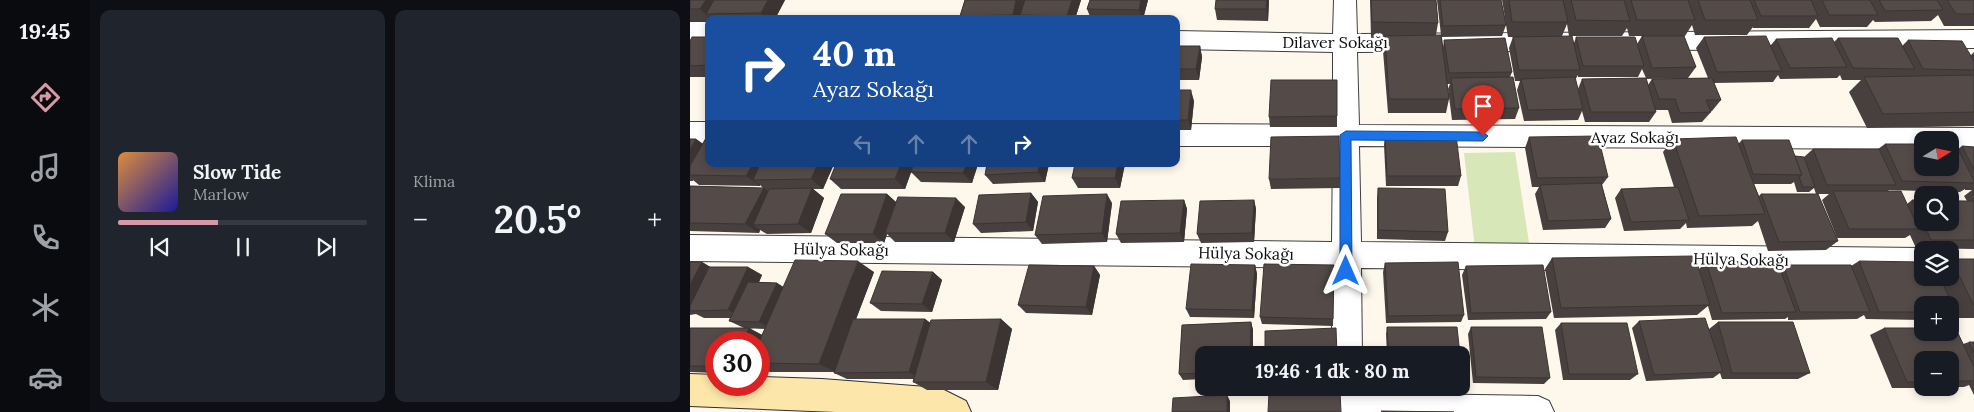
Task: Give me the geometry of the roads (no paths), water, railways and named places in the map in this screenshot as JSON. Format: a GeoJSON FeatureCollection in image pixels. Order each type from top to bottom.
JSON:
{"type":"FeatureCollection","features":[{"type":"Feature","properties":{"kind":"street"},"geometry":{"type":"LineString","coordinates":[[1345,0],[1347,346]]}},
{"type":"Feature","properties":{"kind":"street"},"geometry":{"type":"LineString","coordinates":[[690,31],[705,31]]}},
{"type":"Feature","properties":{"kind":"street","name":"Dilaver Sokağı"},"geometry":{"type":"LineString","coordinates":[[1180,40],[1345,43],[1974,39]]}},
{"type":"Feature","properties":{"kind":"street"},"geometry":{"type":"LineString","coordinates":[[690,133],[705,133]]}},
{"type":"Feature","properties":{"kind":"street","name":"Ayaz Sokağı"},"geometry":{"type":"LineString","coordinates":[[1180,135],[1974,139]]}},
{"type":"Feature","properties":{"kind":"street","name":"Hülya Sokağı"},"geometry":{"type":"LineString","coordinates":[[690,248],[1914,261]]}},
{"type":"Feature","properties":{"kind":"street"},"geometry":{"type":"LineString","coordinates":[[690,390],[822,395],[940,404],[955,412]]}},
{"type":"Feature","properties":{"kind":"street"},"geometry":{"type":"LineString","coordinates":[[1347,403],[1538,412]]}}]}
